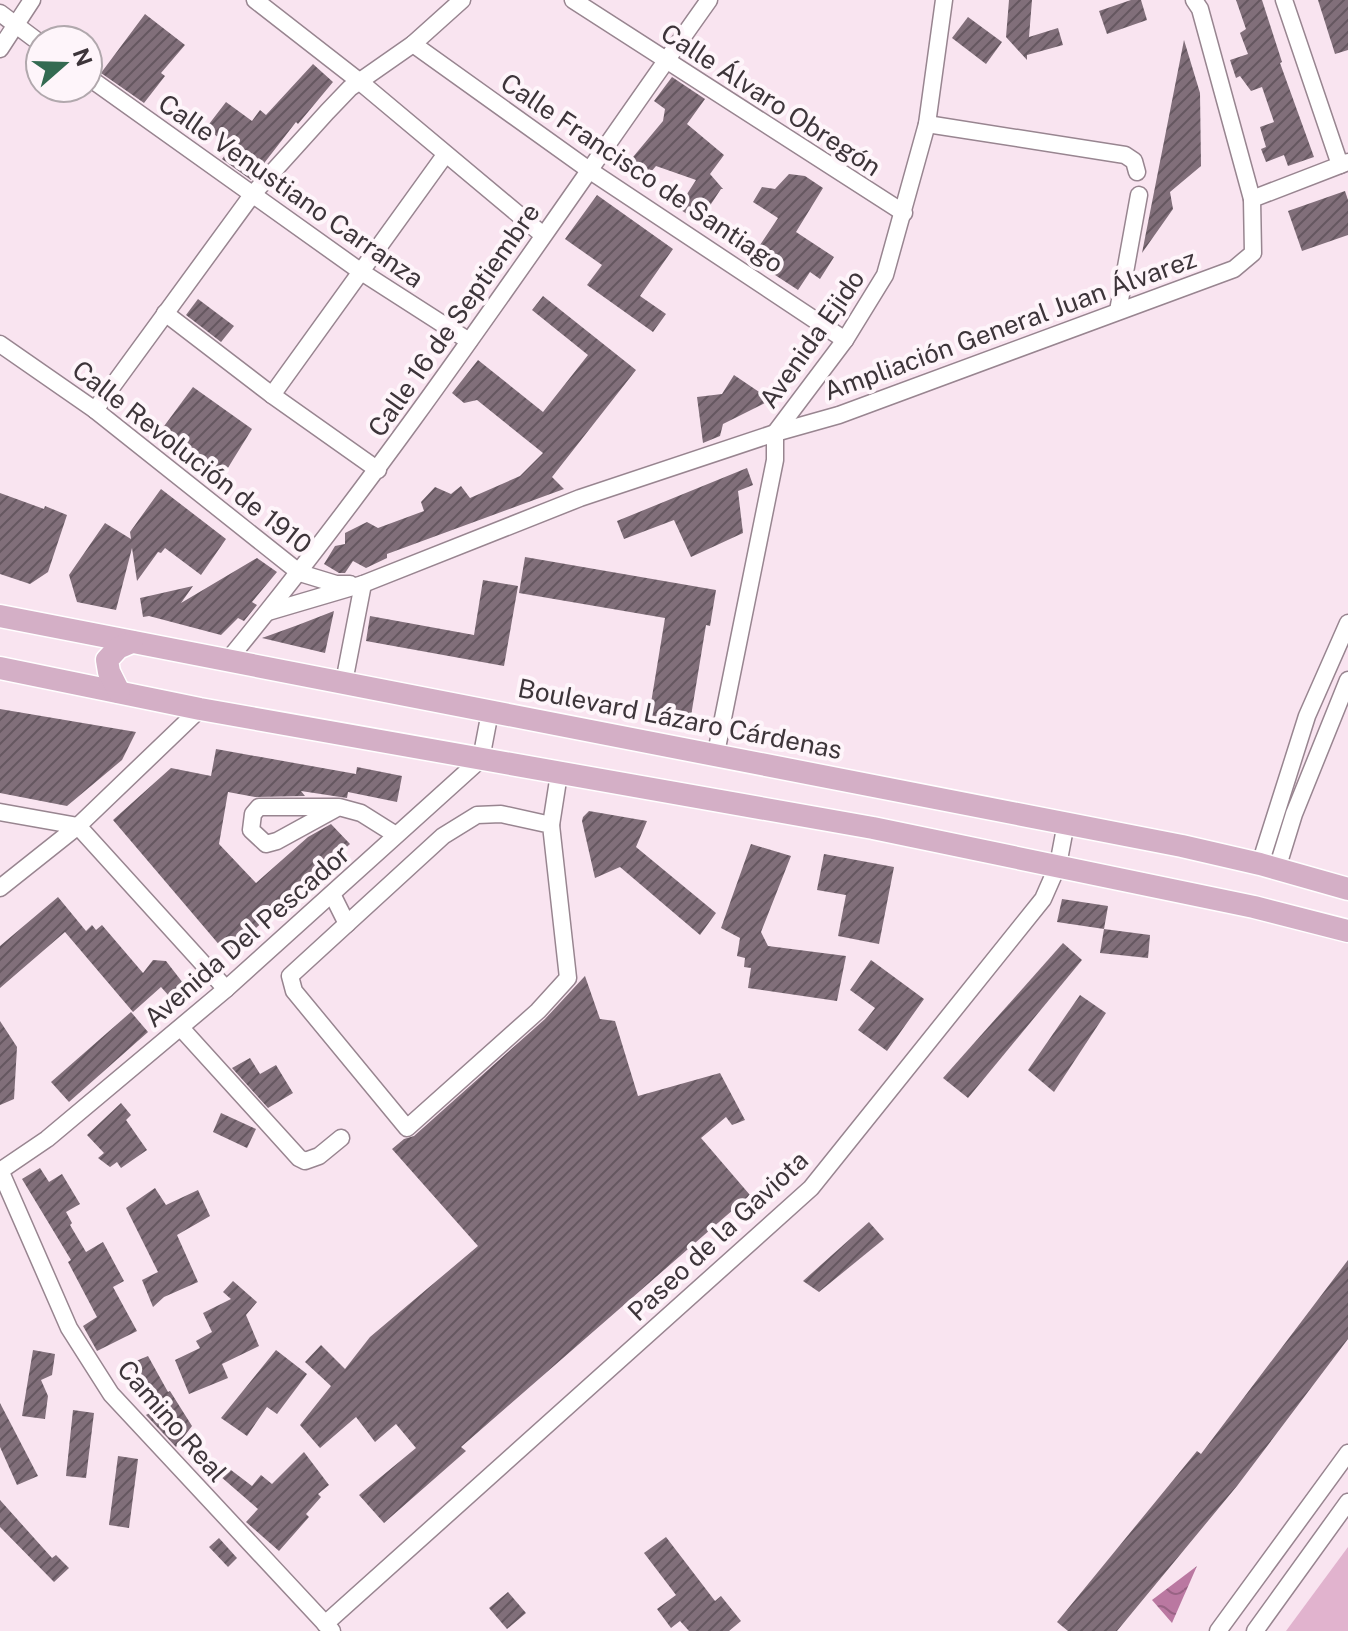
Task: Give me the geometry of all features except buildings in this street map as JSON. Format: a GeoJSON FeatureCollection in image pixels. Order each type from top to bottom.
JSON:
{"type":"FeatureCollection","features":[{"type":"Feature","properties":{"kind":"main road","name":"Boulevard Lázaro Cárdenas"},"geometry":{"type":"LineString","coordinates":[[0,616],[1066,823],[1269,866],[1348,889]]}},
{"type":"Feature","properties":{"kind":"main road"},"geometry":{"type":"LineString","coordinates":[[119,692],[107,660],[118,648],[132,642]]}},
{"type":"Feature","properties":{"kind":"main road"},"geometry":{"type":"LineString","coordinates":[[0,668],[200,709],[873,828],[1254,907],[1348,931]]}},
{"type":"Feature","properties":{"kind":"main road"},"geometry":{"type":"LineString","coordinates":[[1254,907],[1348,943]]}},
{"type":"Feature","properties":{"kind":"street"},"geometry":{"type":"LineString","coordinates":[[0,49],[32,0]]}},
{"type":"Feature","properties":{"kind":"street"},"geometry":{"type":"LineString","coordinates":[[255,0],[359,81],[543,235]]}},
{"type":"Feature","properties":{"kind":"street"},"geometry":{"type":"LineString","coordinates":[[95,410],[252,195],[341,96],[413,44],[462,0]]}},
{"type":"Feature","properties":{"kind":"street","name":"Calle Álvaro Obregón"},"geometry":{"type":"LineString","coordinates":[[573,0],[904,213]]}},
{"type":"Feature","properties":{"kind":"street","name":"Calle 16 de Septiembre"},"geometry":{"type":"LineString","coordinates":[[228,660],[300,573],[378,470],[709,0]]}},
{"type":"Feature","properties":{"kind":"street","name":"Avenida Ejido"},"geometry":{"type":"LineString","coordinates":[[716,753],[775,460],[775,433],[845,340],[885,275],[927,124],[944,0]]}},
{"type":"Feature","properties":{"kind":"street"},"geometry":{"type":"LineString","coordinates":[[1194,0],[1200,9],[1252,199],[1344,164],[1284,0]]}},
{"type":"Feature","properties":{"kind":"street"},"geometry":{"type":"LineString","coordinates":[[0,13],[24,31]]}},
{"type":"Feature","properties":{"kind":"street","name":"Calle Francisco de Santiago"},"geometry":{"type":"LineString","coordinates":[[413,44],[589,170],[845,340]]}},
{"type":"Feature","properties":{"kind":"street","name":"Calle Venustiano Carranza"},"geometry":{"type":"LineString","coordinates":[[104,89],[361,271],[469,341]]}},
{"type":"Feature","properties":{"kind":"street"},"geometry":{"type":"LineString","coordinates":[[927,124],[1125,155],[1134,161],[1137,172]]}},
{"type":"Feature","properties":{"kind":"street"},"geometry":{"type":"LineString","coordinates":[[272,395],[445,155]]}},
{"type":"Feature","properties":{"kind":"street"},"geometry":{"type":"LineString","coordinates":[[1118,311],[1139,195]]}},
{"type":"Feature","properties":{"kind":"street","name":"Ampliación General Juan Álvarez"},"geometry":{"type":"LineString","coordinates":[[268,612],[363,584],[580,498],[839,415],[1234,269],[1253,253],[1252,199]]}},
{"type":"Feature","properties":{"kind":"street"},"geometry":{"type":"LineString","coordinates":[[165,313],[272,395],[378,470]]}},
{"type":"Feature","properties":{"kind":"street","name":"Calle Revolución de 1910"},"geometry":{"type":"LineString","coordinates":[[0,344],[95,410],[300,573],[336,584],[363,584]]}},
{"type":"Feature","properties":{"kind":"street"},"geometry":{"type":"LineString","coordinates":[[344,682],[363,584]]}},
{"type":"Feature","properties":{"kind":"street"},"geometry":{"type":"LineString","coordinates":[[1269,866],[1307,716],[1348,623]]}},
{"type":"Feature","properties":{"kind":"street"},"geometry":{"type":"LineString","coordinates":[[1269,866],[1294,814],[1348,680]]}},
{"type":"Feature","properties":{"kind":"street"},"geometry":{"type":"LineString","coordinates":[[0,888],[78,826],[200,709]]}},
{"type":"Feature","properties":{"kind":"street"},"geometry":{"type":"LineString","coordinates":[[481,759],[490,712]]}},
{"type":"Feature","properties":{"kind":"street","name":"Avenida Del Pescador"},"geometry":{"type":"LineString","coordinates":[[0,1171],[47,1139],[181,1028],[333,896],[481,759]]}},
{"type":"Feature","properties":{"kind":"street"},"geometry":{"type":"LineString","coordinates":[[551,825],[501,814],[477,815],[443,836],[290,976],[294,991],[403,1126],[411,1126],[538,1011],[568,978],[551,825],[559,774]]}},
{"type":"Feature","properties":{"kind":"street"},"geometry":{"type":"LineString","coordinates":[[339,807],[266,844],[251,830],[253,814],[259,807],[339,807],[361,813],[396,835]]}},
{"type":"Feature","properties":{"kind":"street"},"geometry":{"type":"LineString","coordinates":[[0,812],[78,826],[226,989]]}},
{"type":"Feature","properties":{"kind":"street","name":"Paseo de la Gaviota"},"geometry":{"type":"LineString","coordinates":[[329,1628],[811,1188],[1043,899],[1058,865],[1066,823]]}},
{"type":"Feature","properties":{"kind":"street"},"geometry":{"type":"LineString","coordinates":[[333,896],[347,924]]}},
{"type":"Feature","properties":{"kind":"street"},"geometry":{"type":"LineString","coordinates":[[297,927],[314,951]]}},
{"type":"Feature","properties":{"kind":"street"},"geometry":{"type":"LineString","coordinates":[[181,1028],[299,1158],[305,1161],[319,1156],[341,1138]]}},
{"type":"Feature","properties":{"kind":"street","name":"Camino Real"},"geometry":{"type":"LineString","coordinates":[[0,1171],[69,1328],[111,1394],[329,1628]]}},
{"type":"Feature","properties":{"kind":"street"},"geometry":{"type":"LineString","coordinates":[[1218,1631],[1348,1453]]}},
{"type":"Feature","properties":{"kind":"street"},"geometry":{"type":"LineString","coordinates":[[1255,1631],[1348,1502]]}},
{"type":"Feature","properties":{"kind":"shaded area"},"geometry":{"type":"Polygon","coordinates":[[[1348,1547],[1348,1631],[1286,1631],[1348,1547]]]}},
{"type":"Feature","properties":{"kind":"water"},"geometry":{"type":"Polygon","coordinates":[[[1197,1566],[1172,1623],[1152,1600],[1197,1566]]]}}]}
